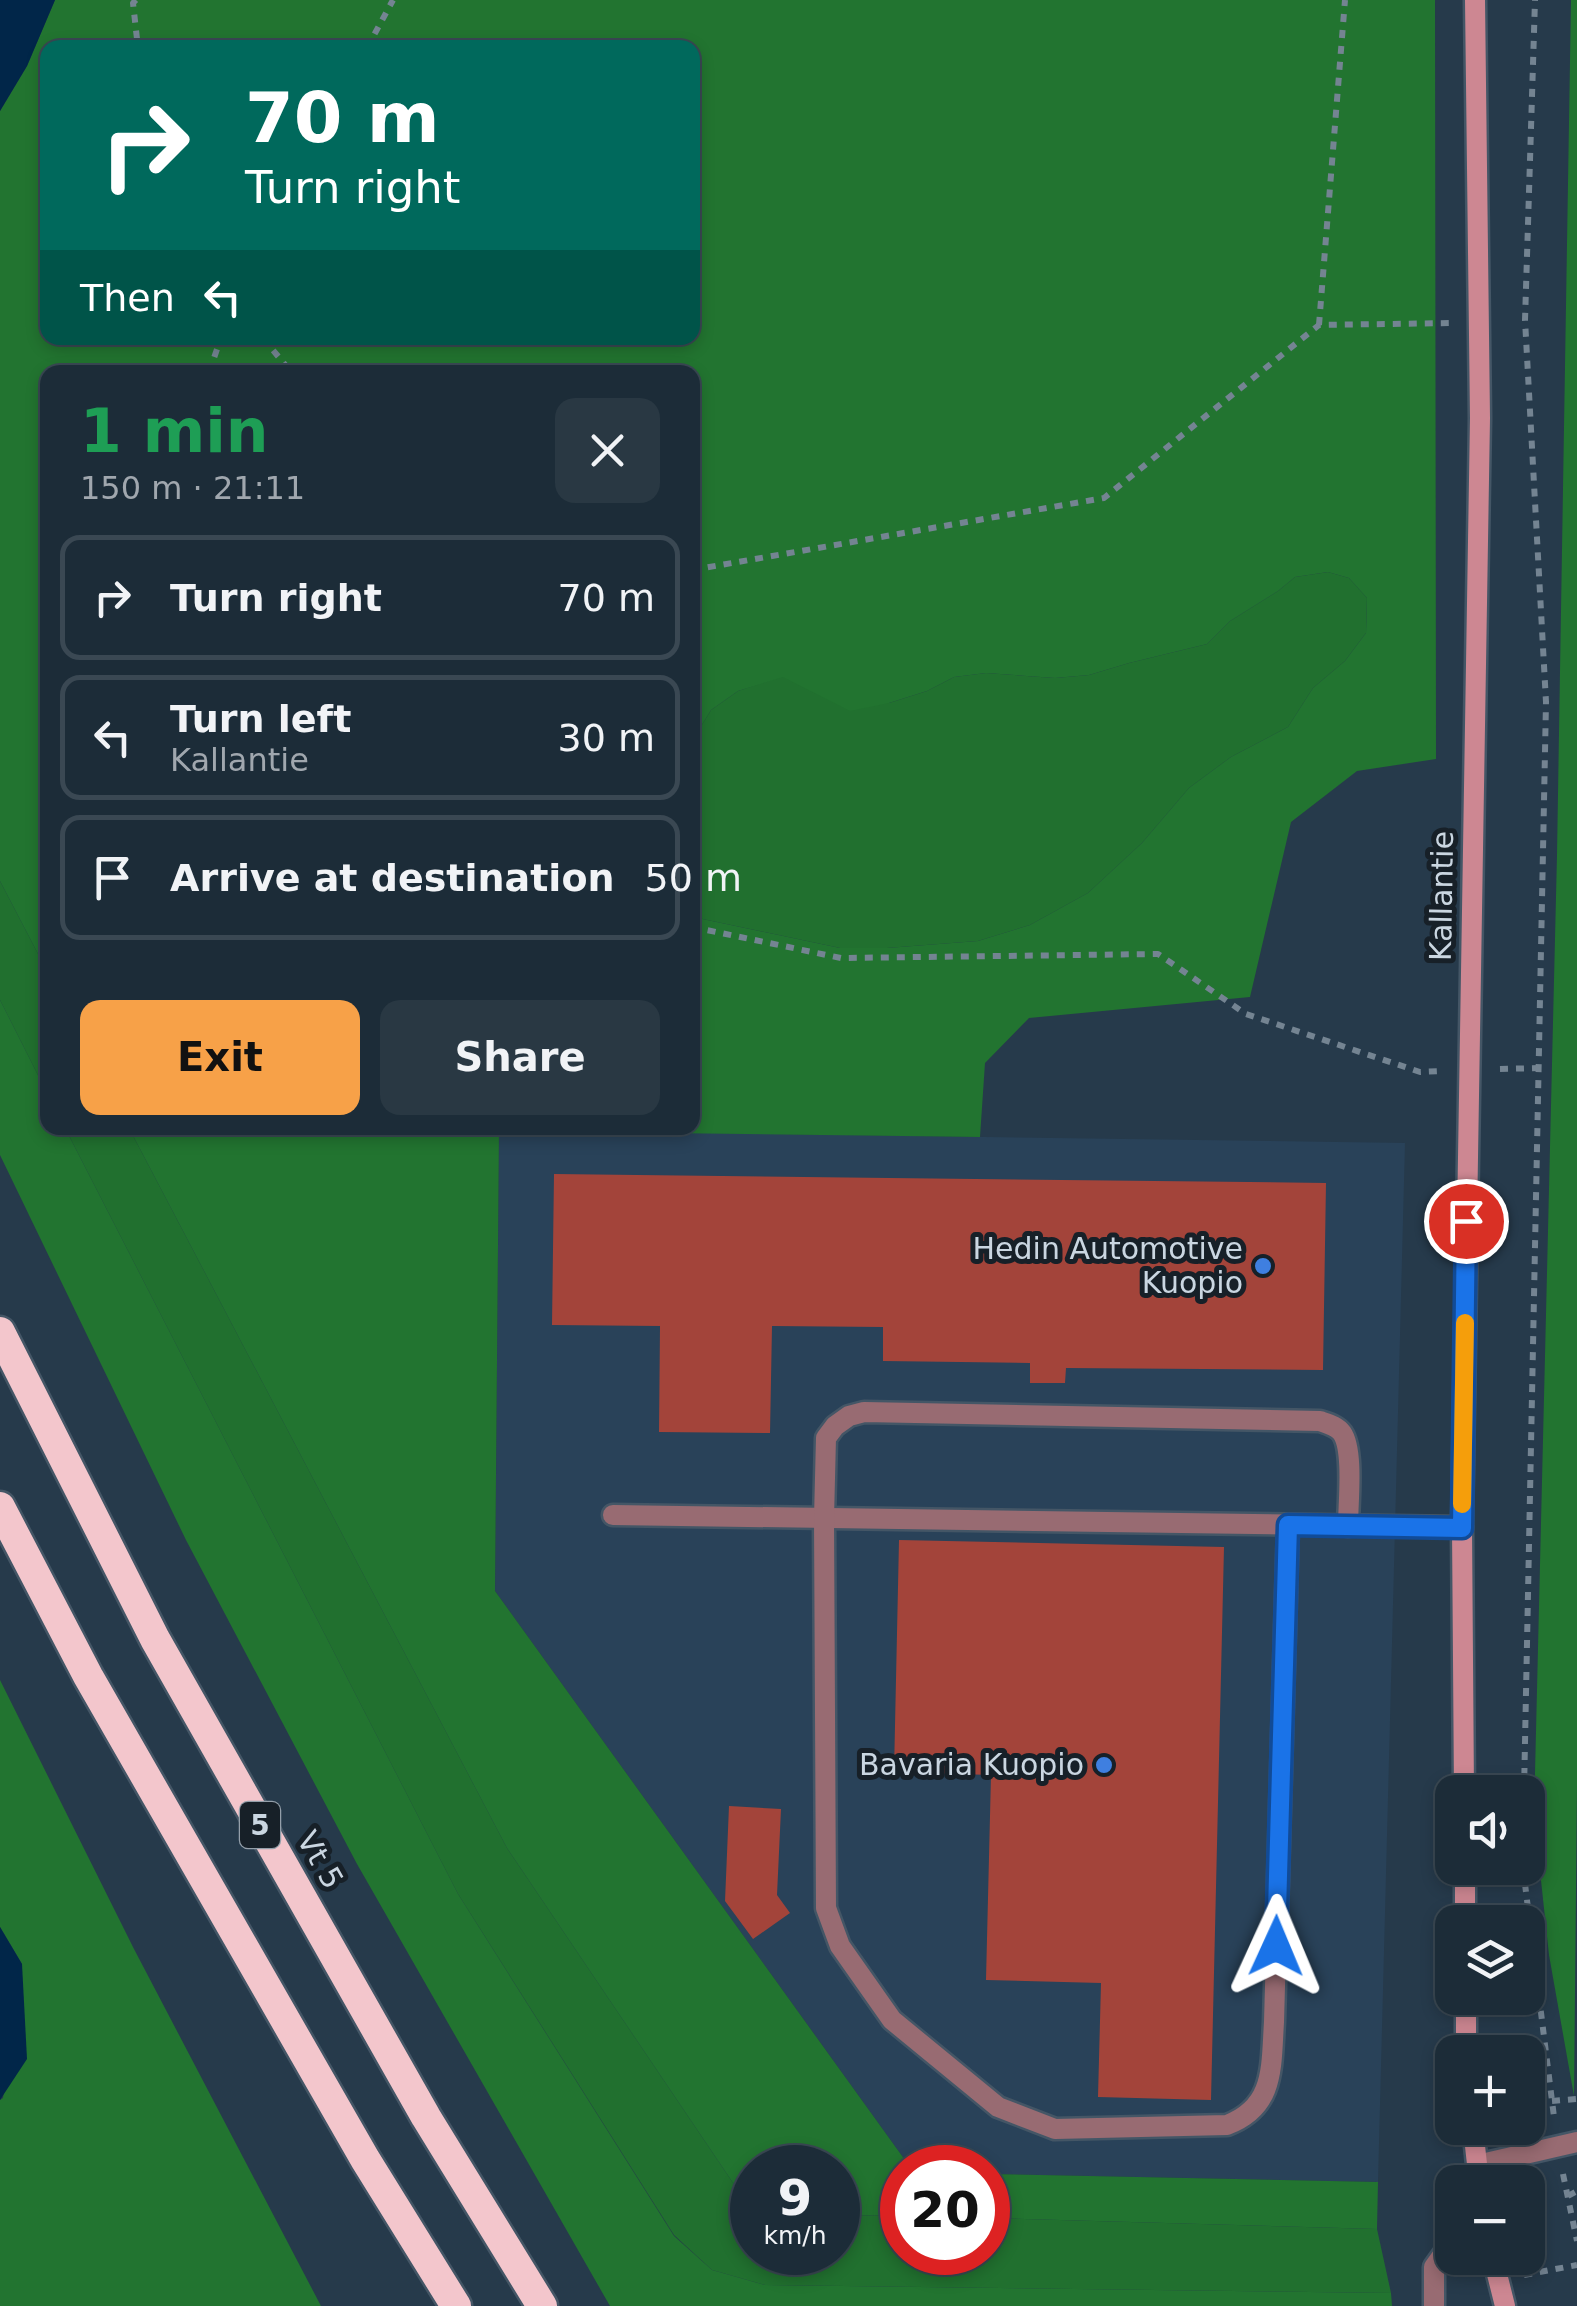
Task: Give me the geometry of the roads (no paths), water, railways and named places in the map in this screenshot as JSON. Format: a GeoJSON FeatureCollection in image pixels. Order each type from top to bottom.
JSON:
{"type":"FeatureCollection","features":[{"type":"Feature","properties":{"kind":"highway","name":"Vt 5"},"geometry":{"type":"LineString","coordinates":[[0,1332],[154,1639],[426,2118],[542,2306]]}},
{"type":"Feature","properties":{"kind":"highway"},"geometry":{"type":"LineString","coordinates":[[0,1507],[88,1676],[364,2159],[456,2306]]}},
{"type":"Feature","properties":{"kind":"main road","name":"Kallantie"},"geometry":{"type":"LineString","coordinates":[[1464,1775],[1462,1528],[1480,418],[1475,0]]}},
{"type":"Feature","properties":{"kind":"main road"},"geometry":{"type":"LineString","coordinates":[[1497,2275],[1505,2306]]}},
{"type":"Feature","properties":{"kind":"street"},"geometry":{"type":"LineString","coordinates":[[1288,1525],[1269,2083],[1245,2118],[1227,2125],[1054,2129],[998,2107],[892,2020],[840,1946],[826,1908],[826,1438],[835,1426],[864,1412],[1320,1421],[1335,1426],[1344,1435],[1348,1448],[1348,1526]]}},
{"type":"Feature","properties":{"kind":"street"},"geometry":{"type":"LineString","coordinates":[[614,1515],[1462,1528]]}},
{"type":"Feature","properties":{"kind":"street"},"geometry":{"type":"LineString","coordinates":[[1505,2165],[1567,2144]]}},
{"type":"Feature","properties":{"kind":"street"},"geometry":{"type":"LineString","coordinates":[[1434,2306],[1435,2266]]}},
{"type":"Feature","properties":{"kind":"place","name":"Hedin Automotive Kuopio"},"geometry":{"type":"Point","coordinates":[1263,1266]}},
{"type":"Feature","properties":{"kind":"place","name":"Bavaria Kuopio"},"geometry":{"type":"Point","coordinates":[1104,1765]}}]}
